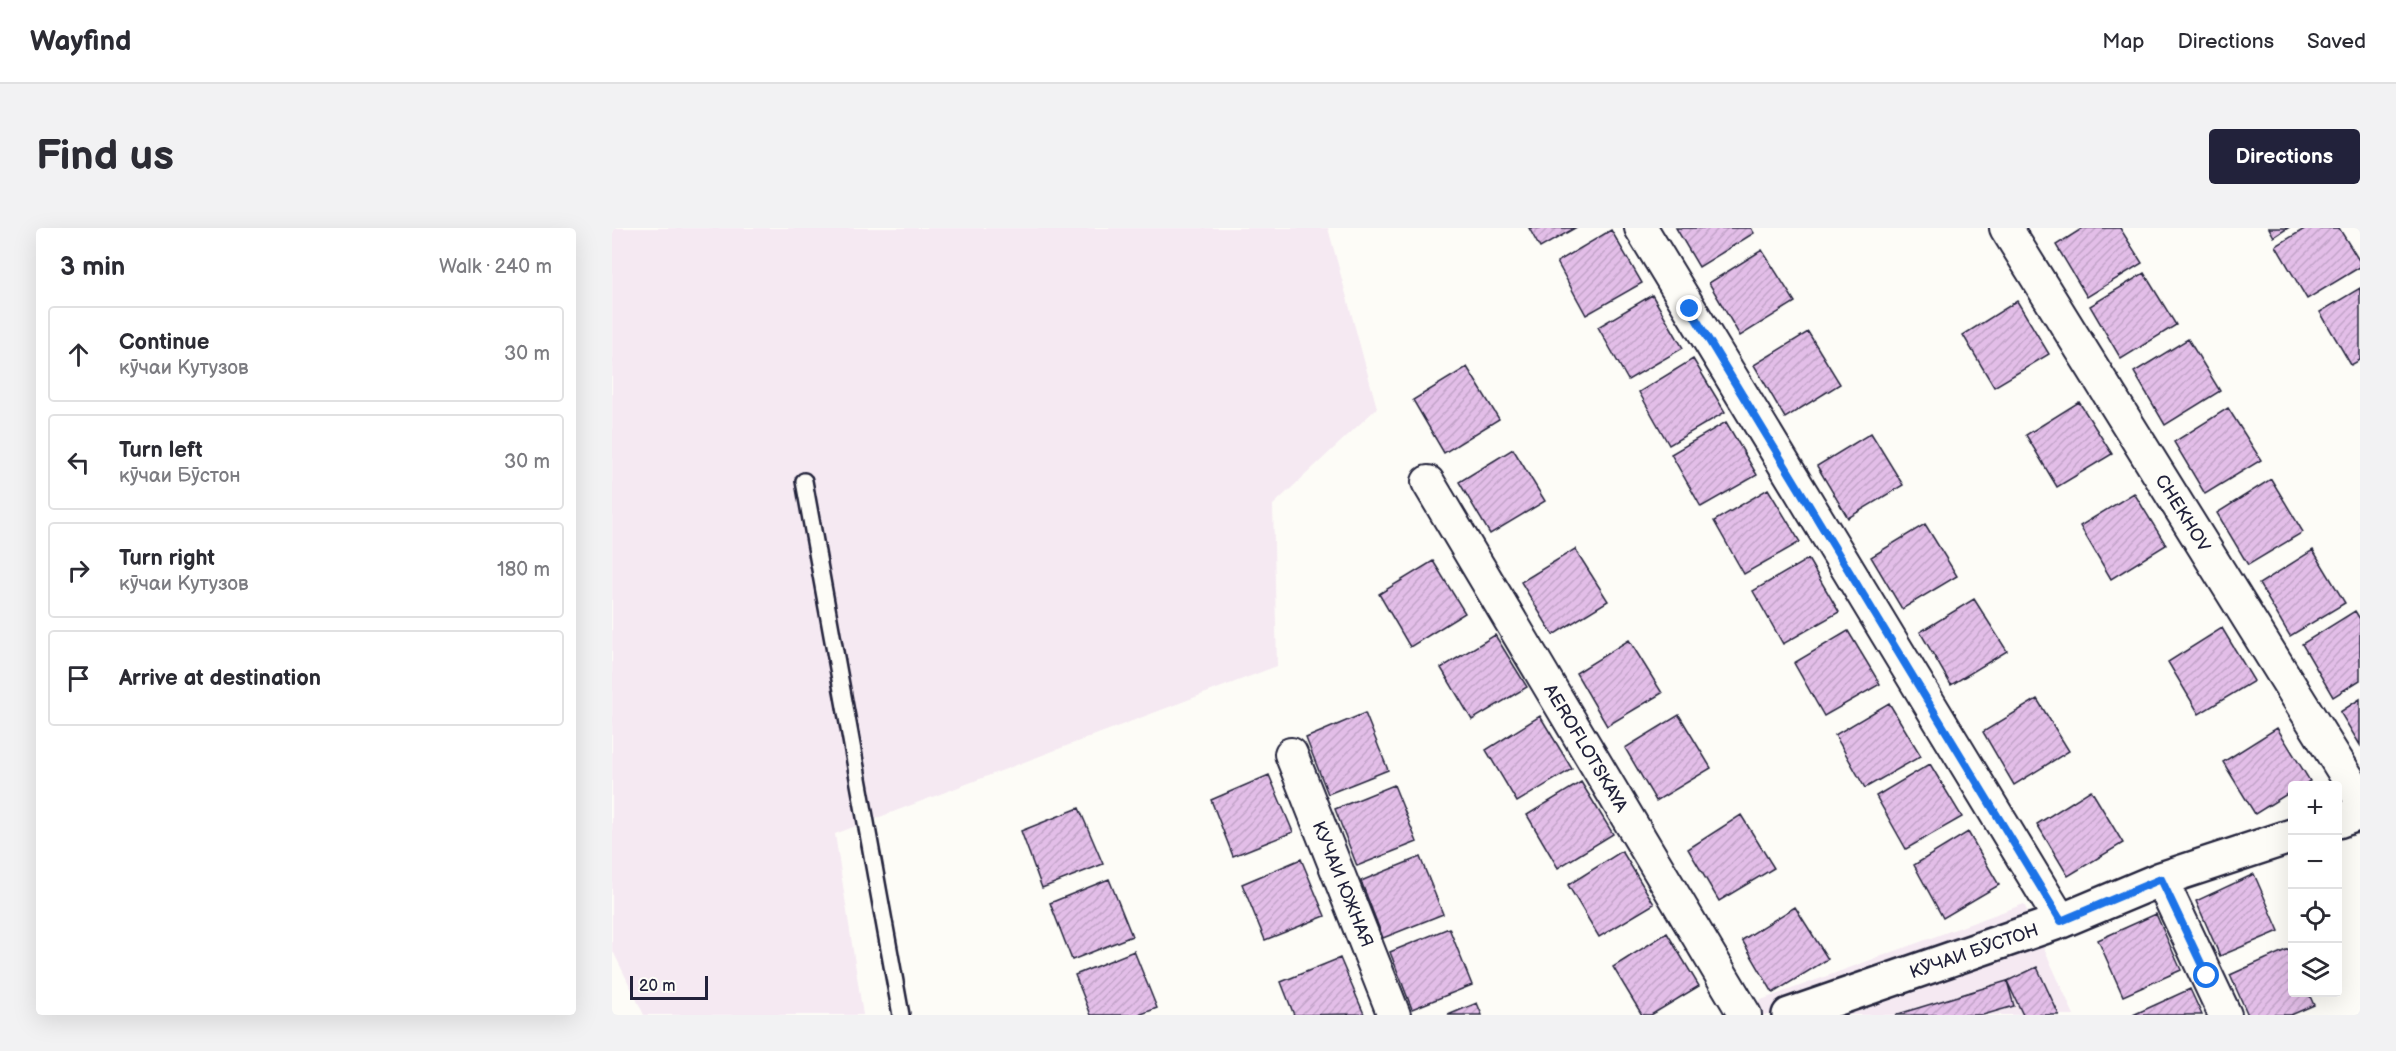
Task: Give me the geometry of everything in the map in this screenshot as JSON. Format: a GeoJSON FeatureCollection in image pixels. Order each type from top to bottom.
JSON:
{"type":"FeatureCollection","features":[{"type":"Feature","properties":{"kind":"main road"},"geometry":{"type":"LineString","coordinates":[[2342,819],[2360,813]]}},
{"type":"Feature","properties":{"kind":"main road","name":"КӮЧАИ БӮСТОН"},"geometry":{"type":"LineString","coordinates":[[1789,1015],[2061,921],[2161,879],[2288,837]]}},
{"type":"Feature","properties":{"kind":"street"},"geometry":{"type":"LineString","coordinates":[[1641,228],[2061,921]]}},
{"type":"Feature","properties":{"kind":"street","name":"CHEKHOV"},"geometry":{"type":"LineString","coordinates":[[2006,228],[2360,798]]}},
{"type":"Feature","properties":{"kind":"street","name":"AEROFLOTSKAYA"},"geometry":{"type":"LineString","coordinates":[[1428,482],[1745,1015]]}},
{"type":"Feature","properties":{"kind":"street","name":"КУЧАИ ЮЖНАЯ"},"geometry":{"type":"LineString","coordinates":[[1291,754],[1394,1015]]}},
{"type":"Feature","properties":{"kind":"street"},"geometry":{"type":"LineString","coordinates":[[2161,879],[2225,1015]]}},
{"type":"Feature","properties":{"kind":"lane"},"geometry":{"type":"LineString","coordinates":[[804,481],[901,1015]]}},
{"type":"Feature","properties":{"kind":"shaded area"},"geometry":{"type":"Polygon","coordinates":[[[612,228],[1328,228],[1377,408],[1273,505],[1277,666],[835,834],[863,1015],[644,1015],[612,949],[612,228]]]}},
{"type":"Feature","properties":{"kind":"shaded area"},"geometry":{"type":"Polygon","coordinates":[[[2024,904],[2074,1015],[1720,1015],[2024,904]]]}},
{"type":"Feature","properties":{"kind":"building"},"geometry":{"type":"Polygon","coordinates":[[[1529,228],[1575,228],[1540,248],[1529,228]]]}},
{"type":"Feature","properties":{"kind":"building"},"geometry":{"type":"Polygon","coordinates":[[[1676,228],[1751,228],[1754,233],[1699,267],[1676,228]]]}},
{"type":"Feature","properties":{"kind":"building"},"geometry":{"type":"Polygon","coordinates":[[[2083,228],[2120,228],[2142,263],[2087,297],[2056,245],[2083,228]]]}},
{"type":"Feature","properties":{"kind":"building"},"geometry":{"type":"Polygon","coordinates":[[[2269,228],[2288,228],[2274,237],[2269,228]]]}},
{"type":"Feature","properties":{"kind":"building"},"geometry":{"type":"Polygon","coordinates":[[[2306,228],[2339,228],[2360,262],[2360,267],[2307,299],[2276,246],[2306,228]]]}},
{"type":"Feature","properties":{"kind":"building"},"geometry":{"type":"Polygon","coordinates":[[[1611,230],[1642,283],[1586,315],[1557,262],[1611,230]]]}},
{"type":"Feature","properties":{"kind":"building"},"geometry":{"type":"Polygon","coordinates":[[[1762,250],[1795,302],[1740,336],[1709,283],[1762,250]]]}},
{"type":"Feature","properties":{"kind":"building"},"geometry":{"type":"Polygon","coordinates":[[[2144,273],[2176,325],[2121,359],[2090,306],[2144,273]]]}},
{"type":"Feature","properties":{"kind":"building"},"geometry":{"type":"Polygon","coordinates":[[[2360,288],[2360,360],[2351,365],[2320,312],[2360,288]]]}},
{"type":"Feature","properties":{"kind":"building"},"geometry":{"type":"Polygon","coordinates":[[[1652,295],[1683,348],[1628,380],[1598,327],[1652,295]]]}},
{"type":"Feature","properties":{"kind":"building"},"geometry":{"type":"Polygon","coordinates":[[[2017,301],[2049,354],[1994,387],[1963,335],[2017,301]]]}},
{"type":"Feature","properties":{"kind":"building"},"geometry":{"type":"Polygon","coordinates":[[[1808,332],[1840,384],[1785,418],[1754,365],[1808,332]]]}},
{"type":"Feature","properties":{"kind":"building"},"geometry":{"type":"Polygon","coordinates":[[[2188,339],[2220,391],[2165,425],[2134,372],[2188,339]]]}},
{"type":"Feature","properties":{"kind":"building"},"geometry":{"type":"Polygon","coordinates":[[[1693,359],[1725,412],[1669,445],[1639,392],[1693,359]]]}},
{"type":"Feature","properties":{"kind":"building"},"geometry":{"type":"Polygon","coordinates":[[[1467,367],[1499,419],[1444,453],[1413,400],[1467,367]]]}},
{"type":"Feature","properties":{"kind":"building"},"geometry":{"type":"Polygon","coordinates":[[[2079,402],[2112,454],[2057,487],[2026,435],[2079,402]]]}},
{"type":"Feature","properties":{"kind":"building"},"geometry":{"type":"Polygon","coordinates":[[[2228,408],[2261,460],[2205,494],[2174,442],[2228,408]]]}},
{"type":"Feature","properties":{"kind":"building"},"geometry":{"type":"Polygon","coordinates":[[[1726,422],[1757,475],[1701,507],[1671,454],[1726,422]]]}},
{"type":"Feature","properties":{"kind":"building"},"geometry":{"type":"Polygon","coordinates":[[[1871,433],[1903,485],[1848,518],[1817,466],[1871,433]]]}},
{"type":"Feature","properties":{"kind":"building"},"geometry":{"type":"Polygon","coordinates":[[[1513,449],[1545,501],[1490,534],[1459,482],[1513,449]]]}},
{"type":"Feature","properties":{"kind":"building"},"geometry":{"type":"Polygon","coordinates":[[[2271,479],[2303,532],[2248,565],[2217,513],[2271,479]]]}},
{"type":"Feature","properties":{"kind":"building"},"geometry":{"type":"Polygon","coordinates":[[[1768,489],[1800,542],[1744,574],[1714,521],[1768,489]]]}},
{"type":"Feature","properties":{"kind":"building"},"geometry":{"type":"Polygon","coordinates":[[[2134,493],[2166,545],[2111,579],[2080,526],[2134,493]]]}},
{"type":"Feature","properties":{"kind":"building"},"geometry":{"type":"Polygon","coordinates":[[[1925,524],[1957,576],[1902,609],[1871,557],[1925,524]]]}},
{"type":"Feature","properties":{"kind":"building"},"geometry":{"type":"Polygon","coordinates":[[[1575,549],[1608,601],[1553,635],[1521,582],[1575,549]]]}},
{"type":"Feature","properties":{"kind":"building"},"geometry":{"type":"Polygon","coordinates":[[[2313,550],[2345,603],[2290,636],[2259,584],[2313,550]]]}},
{"type":"Feature","properties":{"kind":"building"},"geometry":{"type":"Polygon","coordinates":[[[1808,559],[1839,612],[1783,644],[1753,591],[1808,559]]]}},
{"type":"Feature","properties":{"kind":"building"},"geometry":{"type":"Polygon","coordinates":[[[1433,561],[1465,613],[1410,647],[1379,594],[1433,561]]]}},
{"type":"Feature","properties":{"kind":"building"},"geometry":{"type":"Polygon","coordinates":[[[1974,599],[2007,651],[1951,685],[1920,632],[1974,599]]]}},
{"type":"Feature","properties":{"kind":"building"},"geometry":{"type":"Polygon","coordinates":[[[2355,611],[2360,619],[2360,680],[2333,697],[2302,644],[2355,611]]]}},
{"type":"Feature","properties":{"kind":"building"},"geometry":{"type":"Polygon","coordinates":[[[2222,628],[2254,681],[2199,714],[2168,662],[2222,628]]]}},
{"type":"Feature","properties":{"kind":"building"},"geometry":{"type":"Polygon","coordinates":[[[1848,631],[1880,684],[1824,716],[1794,663],[1848,631]]]}},
{"type":"Feature","properties":{"kind":"building"},"geometry":{"type":"Polygon","coordinates":[[[1495,635],[1527,687],[1472,720],[1441,668],[1495,635]]]}},
{"type":"Feature","properties":{"kind":"building"},"geometry":{"type":"Polygon","coordinates":[[[1629,640],[1662,693],[1607,726],[1576,673],[1629,640]]]}},
{"type":"Feature","properties":{"kind":"building"},"geometry":{"type":"Polygon","coordinates":[[[2037,699],[2069,751],[2014,785],[1983,732],[2037,699]]]}},
{"type":"Feature","properties":{"kind":"building"},"geometry":{"type":"Polygon","coordinates":[[[2360,699],[2360,745],[2340,712],[2360,699]]]}},
{"type":"Feature","properties":{"kind":"building"},"geometry":{"type":"Polygon","coordinates":[[[1889,703],[1921,756],[1865,788],[1835,735],[1889,703]]]}},
{"type":"Feature","properties":{"kind":"building"},"geometry":{"type":"Polygon","coordinates":[[[1365,713],[1388,770],[1328,794],[1306,738],[1365,713]]]}},
{"type":"Feature","properties":{"kind":"building"},"geometry":{"type":"Polygon","coordinates":[[[1679,715],[1711,768],[1656,801],[1625,748],[1679,715]]]}},
{"type":"Feature","properties":{"kind":"building"},"geometry":{"type":"Polygon","coordinates":[[[1540,716],[1572,769],[1517,802],[1486,750],[1540,716]]]}},
{"type":"Feature","properties":{"kind":"building"},"geometry":{"type":"Polygon","coordinates":[[[2277,728],[2310,781],[2288,781],[2288,793],[2255,814],[2223,762],[2277,728]]]}},
{"type":"Feature","properties":{"kind":"building"},"geometry":{"type":"Polygon","coordinates":[[[1930,764],[1962,817],[1906,849],[1876,796],[1930,764]]]}},
{"type":"Feature","properties":{"kind":"building"},"geometry":{"type":"Polygon","coordinates":[[[1269,775],[1293,832],[1233,856],[1211,800],[1269,775]]]}},
{"type":"Feature","properties":{"kind":"building"},"geometry":{"type":"Polygon","coordinates":[[[1581,782],[1613,834],[1558,868],[1527,815],[1581,782]]]}},
{"type":"Feature","properties":{"kind":"building"},"geometry":{"type":"Polygon","coordinates":[[[1394,785],[1417,842],[1357,866],[1335,809],[1394,785]]]}},
{"type":"Feature","properties":{"kind":"building"},"geometry":{"type":"Polygon","coordinates":[[[2091,790],[2123,843],[2068,876],[2037,824],[2091,790]]]}},
{"type":"Feature","properties":{"kind":"building"},"geometry":{"type":"Polygon","coordinates":[[[1079,808],[1103,864],[1042,888],[1021,831],[1079,808]]]}},
{"type":"Feature","properties":{"kind":"building"},"geometry":{"type":"Polygon","coordinates":[[[1741,815],[1774,868],[1719,901],[1688,849],[1741,815]]]}},
{"type":"Feature","properties":{"kind":"building"},"geometry":{"type":"Polygon","coordinates":[[[1968,832],[1999,885],[1943,918],[1914,865],[1968,832]]]}},
{"type":"Feature","properties":{"kind":"building"},"geometry":{"type":"Polygon","coordinates":[[[1622,851],[1654,904],[1599,937],[1568,885],[1622,851]]]}},
{"type":"Feature","properties":{"kind":"building"},"geometry":{"type":"Polygon","coordinates":[[[1420,857],[1443,914],[1383,938],[1361,881],[1420,857]]]}},
{"type":"Feature","properties":{"kind":"building"},"geometry":{"type":"Polygon","coordinates":[[[1301,859],[1325,916],[1265,940],[1242,884],[1301,859]]]}},
{"type":"Feature","properties":{"kind":"building"},"geometry":{"type":"Polygon","coordinates":[[[2254,874],[2279,931],[2220,956],[2196,901],[2254,874]]]}},
{"type":"Feature","properties":{"kind":"building"},"geometry":{"type":"Polygon","coordinates":[[[1109,879],[1132,936],[1072,960],[1050,903],[1109,879]]]}},
{"type":"Feature","properties":{"kind":"building"},"geometry":{"type":"Polygon","coordinates":[[[1795,907],[1828,959],[1773,993],[1742,940],[1795,907]]]}},
{"type":"Feature","properties":{"kind":"building"},"geometry":{"type":"Polygon","coordinates":[[[2156,914],[2181,970],[2123,996],[2098,940],[2156,914]]]}},
{"type":"Feature","properties":{"kind":"building"},"geometry":{"type":"Polygon","coordinates":[[[1449,928],[1472,985],[1412,1009],[1390,952],[1449,928]]]}},
{"type":"Feature","properties":{"kind":"building"},"geometry":{"type":"Polygon","coordinates":[[[1667,933],[1699,986],[1651,1015],[1642,1015],[1613,967],[1667,933]]]}},
{"type":"Feature","properties":{"kind":"building"},"geometry":{"type":"Polygon","coordinates":[[[2288,949],[2288,997],[2310,997],[2314,1005],[2291,1015],[2248,1015],[2230,975],[2288,949]]]}},
{"type":"Feature","properties":{"kind":"building"},"geometry":{"type":"Polygon","coordinates":[[[1134,951],[1157,1008],[1139,1015],[1091,1015],[1075,975],[1134,951]]]}},
{"type":"Feature","properties":{"kind":"building"},"geometry":{"type":"Polygon","coordinates":[[[1340,958],[1364,1014],[1294,1015],[1281,982],[1340,958]]]}},
{"type":"Feature","properties":{"kind":"building"},"geometry":{"type":"Polygon","coordinates":[[[2037,967],[2059,1015],[2023,1015],[2007,981],[2037,967]]]}},
{"type":"Feature","properties":{"kind":"building"},"geometry":{"type":"Polygon","coordinates":[[[2007,981],[2014,1006],[1983,1015],[1895,1015],[2007,981]]]}},
{"type":"Feature","properties":{"kind":"building"},"geometry":{"type":"Polygon","coordinates":[[[2190,989],[2202,1015],[2133,1015],[2190,989]]]}},
{"type":"Feature","properties":{"kind":"building"},"geometry":{"type":"Polygon","coordinates":[[[1477,1003],[1482,1015],[1448,1015],[1477,1003]]]}},
{"type":"Feature","properties":{"kind":"route"},"geometry":{"type":"LineString","coordinates":[[1690,309],[2061,921],[2161,879],[2207,976]]}}]}
